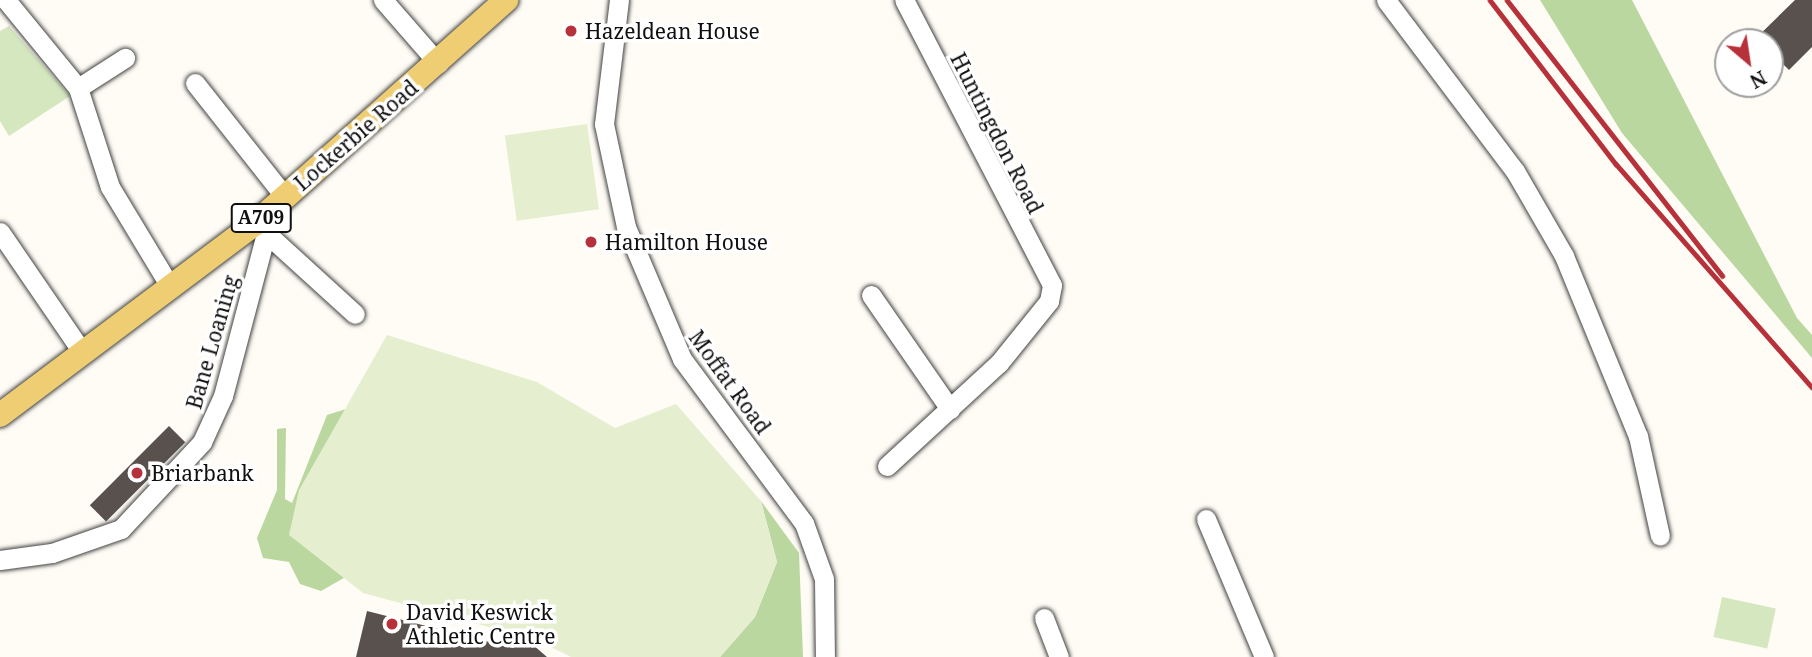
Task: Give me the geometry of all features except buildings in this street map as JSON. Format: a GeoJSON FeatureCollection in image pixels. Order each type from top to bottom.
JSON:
{"type":"FeatureCollection","features":[{"type":"Feature","properties":{"kind":"main road","name":"Lockerbie Road"},"geometry":{"type":"LineString","coordinates":[[0,415],[171,288],[261,227],[285,197],[506,0]]}},
{"type":"Feature","properties":{"kind":"street"},"geometry":{"type":"LineString","coordinates":[[6,0],[78,88],[110,187],[171,288]]}},
{"type":"Feature","properties":{"kind":"street"},"geometry":{"type":"LineString","coordinates":[[383,0],[438,63]]}},
{"type":"Feature","properties":{"kind":"street","name":"Moffat Road"},"geometry":{"type":"LineString","coordinates":[[619,0],[604,124],[626,228],[682,359],[804,523],[824,579],[825,657]]}},
{"type":"Feature","properties":{"kind":"street","name":"Huntingdon Road"},"geometry":{"type":"LineString","coordinates":[[904,0],[1052,285],[1049,302],[999,363],[950,409]]}},
{"type":"Feature","properties":{"kind":"street"},"geometry":{"type":"LineString","coordinates":[[1386,0],[1515,171],[1564,256],[1638,436],[1660,537]]}},
{"type":"Feature","properties":{"kind":"street"},"geometry":{"type":"LineString","coordinates":[[78,88],[125,58]]}},
{"type":"Feature","properties":{"kind":"street"},"geometry":{"type":"LineString","coordinates":[[195,83],[285,197]]}},
{"type":"Feature","properties":{"kind":"street"},"geometry":{"type":"LineString","coordinates":[[261,227],[355,314]]}},
{"type":"Feature","properties":{"kind":"street","name":"Bane Loaning"},"geometry":{"type":"LineString","coordinates":[[0,560],[52,553],[121,529],[213,425],[261,227]]}},
{"type":"Feature","properties":{"kind":"street"},"geometry":{"type":"LineString","coordinates":[[0,232],[83,353]]}},
{"type":"Feature","properties":{"kind":"street"},"geometry":{"type":"LineString","coordinates":[[871,295],[950,409],[887,466]]}},
{"type":"Feature","properties":{"kind":"street"},"geometry":{"type":"LineString","coordinates":[[1206,519],[1264,657]]}},
{"type":"Feature","properties":{"kind":"street"},"geometry":{"type":"LineString","coordinates":[[1044,618],[1059,657]]}},
{"type":"Feature","properties":{"kind":"green space"},"geometry":{"type":"Polygon","coordinates":[[[1540,0],[1632,0],[1797,318],[1812,335],[1812,358],[1622,133],[1540,0]]]}},
{"type":"Feature","properties":{"kind":"green space"},"geometry":{"type":"Polygon","coordinates":[[[9,26],[70,96],[9,136],[0,121],[0,31],[9,26]]]}},
{"type":"Feature","properties":{"kind":"green space"},"geometry":{"type":"Polygon","coordinates":[[[587,124],[599,209],[517,221],[505,136],[587,124]]]}},
{"type":"Feature","properties":{"kind":"green space"},"geometry":{"type":"Polygon","coordinates":[[[387,335],[537,382],[615,428],[676,404],[761,501],[777,562],[755,617],[720,657],[571,657],[537,640],[363,593],[289,535],[299,490],[387,335]]]}},
{"type":"Feature","properties":{"kind":"green space"},"geometry":{"type":"Polygon","coordinates":[[[346,409],[349,575],[321,591],[300,584],[289,562],[263,558],[257,538],[277,490],[277,429],[286,428],[285,499],[292,503],[327,415],[346,409]]]}},
{"type":"Feature","properties":{"kind":"green space"},"geometry":{"type":"Polygon","coordinates":[[[761,501],[799,553],[803,657],[720,657],[755,617],[777,562],[761,501]]]}},
{"type":"Feature","properties":{"kind":"green space"},"geometry":{"type":"Polygon","coordinates":[[[1722,597],[1776,608],[1767,649],[1713,637],[1722,597]]]}},
{"type":"Feature","properties":{"kind":"railway"},"geometry":{"type":"LineString","coordinates":[[1490,0],[1616,164],[1812,387]]}},
{"type":"Feature","properties":{"kind":"railway"},"geometry":{"type":"LineString","coordinates":[[1507,0],[1723,276]]}},
{"type":"Feature","properties":{"kind":"place","name":"Hazeldean House"},"geometry":{"type":"Point","coordinates":[571,31]}},
{"type":"Feature","properties":{"kind":"place","name":"Hamilton House"},"geometry":{"type":"Point","coordinates":[591,242]}},
{"type":"Feature","properties":{"kind":"place","name":"Briarbank"},"geometry":{"type":"Point","coordinates":[137,473]}},
{"type":"Feature","properties":{"kind":"place","name":"David Keswick Athletic Centre"},"geometry":{"type":"Point","coordinates":[392,624]}}]}
